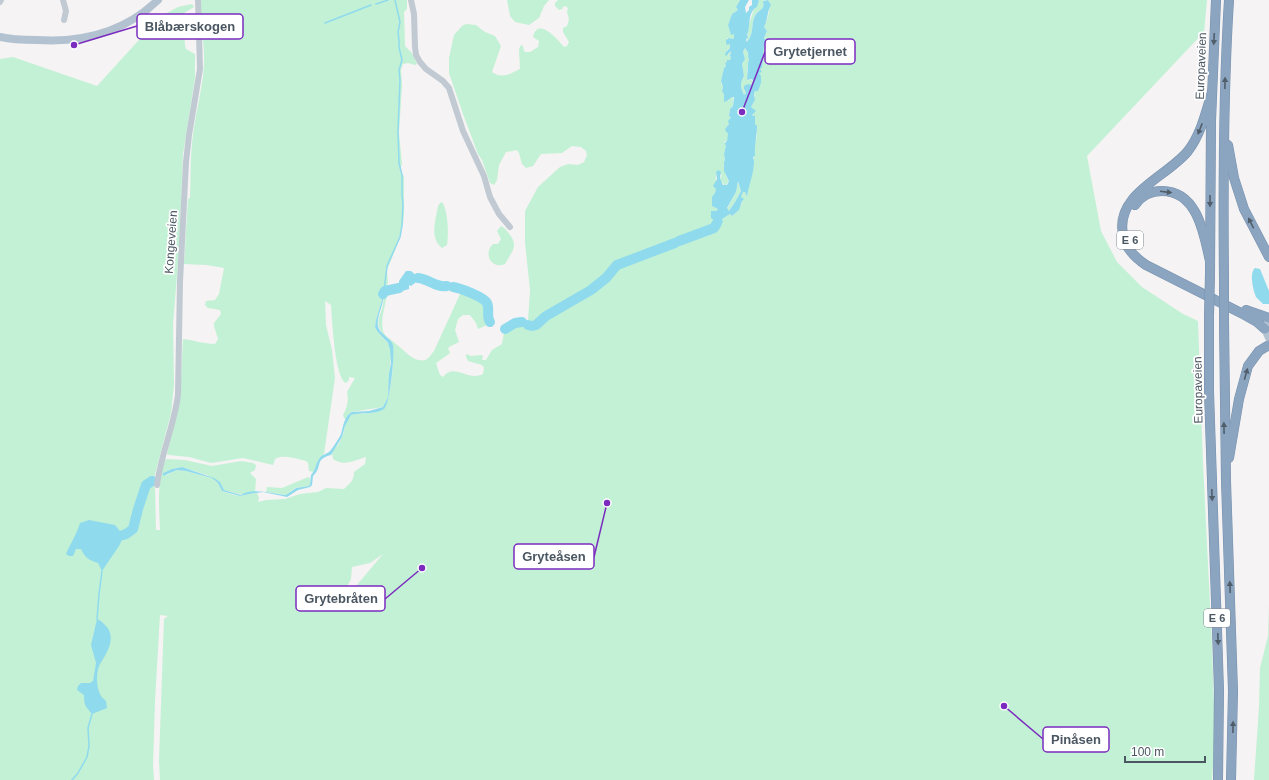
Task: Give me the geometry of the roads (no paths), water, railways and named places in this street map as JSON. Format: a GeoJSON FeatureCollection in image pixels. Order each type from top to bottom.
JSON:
{"type":"FeatureCollection","features":[{"type":"Feature","properties":{"kind":"highway","name":"Europaveien"},"geometry":{"type":"LineString","coordinates":[[1216,0],[1212,92],[1209,392],[1220,720],[1218,780]]}},
{"type":"Feature","properties":{"kind":"highway","name":"Europaveien"},"geometry":{"type":"LineString","coordinates":[[1228,0],[1223,214],[1226,481],[1233,691],[1231,780]]}},
{"type":"Feature","properties":{"kind":"highway","name":"E 6"},"geometry":{"type":"LineString","coordinates":[[1212,92],[1201,126],[1188,151],[1167,172],[1137,194],[1129,204],[1122,224],[1124,238],[1129,250],[1146,265],[1257,322],[1268,326]]}},
{"type":"Feature","properties":{"kind":"highway","name":"E 6"},"geometry":{"type":"LineString","coordinates":[[1224,122],[1237,190],[1244,209],[1269,257]]}},
{"type":"Feature","properties":{"kind":"highway","name":"E 6"},"geometry":{"type":"LineString","coordinates":[[1210,262],[1199,220],[1192,207],[1182,197],[1169,192],[1156,192],[1145,195],[1133,207],[1127,225],[1129,236],[1134,247],[1142,256],[1156,265],[1243,308],[1268,326]]}},
{"type":"Feature","properties":{"kind":"highway","name":"E 6"},"geometry":{"type":"LineString","coordinates":[[1226,481],[1239,399],[1248,366],[1254,356],[1269,345]]}},
{"type":"Feature","properties":{"kind":"main road"},"geometry":{"type":"LineString","coordinates":[[0,37],[14,40],[58,41],[74,40],[105,33],[129,22],[143,13],[158,0]]}},
{"type":"Feature","properties":{"kind":"main road"},"geometry":{"type":"LineString","coordinates":[[0,33],[34,40]]}},
{"type":"Feature","properties":{"kind":"street"},"geometry":{"type":"LineString","coordinates":[[63,0],[66,11],[64,20]]}},
{"type":"Feature","properties":{"kind":"street","name":"Kongeveien"},"geometry":{"type":"LineString","coordinates":[[157,485],[160,467],[176,409],[178,396],[180,290],[186,162],[200,69],[198,0]]}},
{"type":"Feature","properties":{"kind":"street"},"geometry":{"type":"LineString","coordinates":[[411,0],[414,14],[416,54],[426,69],[443,81],[449,88],[463,131],[484,176],[490,198],[498,214],[510,227]]}},
{"type":"Feature","properties":{"kind":"water"},"geometry":{"type":"Polygon","coordinates":[[[740,0],[749,0],[745,7],[746,13],[752,5],[752,0],[759,0],[757,7],[750,16],[748,37],[746,40],[747,42],[751,35],[754,17],[763,8],[763,1],[768,0],[771,5],[764,27],[767,31],[764,38],[766,40],[762,68],[760,69],[762,72],[759,73],[761,76],[761,83],[758,91],[755,91],[755,100],[751,107],[756,111],[752,115],[755,115],[755,124],[757,126],[752,176],[747,197],[745,192],[743,192],[741,197],[744,199],[739,210],[732,216],[730,214],[722,219],[723,222],[721,224],[715,223],[711,218],[711,211],[716,211],[718,209],[712,206],[712,197],[716,189],[713,186],[717,179],[716,172],[718,170],[721,172],[720,178],[723,185],[727,185],[729,181],[724,171],[724,154],[726,145],[724,144],[727,141],[728,134],[725,129],[729,124],[728,121],[731,117],[729,116],[730,109],[733,106],[734,97],[724,102],[721,81],[724,68],[726,66],[725,63],[727,60],[730,60],[731,57],[731,51],[726,56],[725,55],[730,48],[730,44],[727,45],[726,40],[729,38],[734,38],[734,34],[731,35],[728,25],[732,14],[738,10],[736,7],[740,0]],[[745,48],[743,52],[745,59],[742,64],[744,76],[741,84],[744,95],[746,93],[744,86],[748,84],[752,85],[753,80],[747,80],[749,59],[745,48]],[[738,181],[736,192],[727,208],[729,211],[741,191],[738,181]]]}},
{"type":"Feature","properties":{"kind":"water"},"geometry":{"type":"Polygon","coordinates":[[[1255,268],[1260,269],[1269,291],[1269,304],[1263,304],[1256,297],[1252,278],[1253,270],[1255,268]]]}},
{"type":"Feature","properties":{"kind":"water"},"geometry":{"type":"Polygon","coordinates":[[[406,271],[411,271],[418,277],[415,283],[411,286],[409,285],[409,289],[402,291],[399,289],[399,281],[406,271]]]}},
{"type":"Feature","properties":{"kind":"water"},"geometry":{"type":"Polygon","coordinates":[[[394,288],[394,290],[384,293],[378,323],[381,332],[393,345],[392,378],[388,398],[384,409],[372,413],[351,415],[345,426],[342,437],[331,455],[320,461],[310,487],[298,490],[287,497],[263,492],[286,495],[296,488],[309,486],[311,475],[320,457],[330,451],[336,442],[341,434],[347,416],[352,412],[369,411],[383,407],[388,397],[391,363],[388,343],[375,327],[382,300],[382,292],[384,290],[394,288]]]}},
{"type":"Feature","properties":{"kind":"water"},"geometry":{"type":"Polygon","coordinates":[[[182,467],[214,478],[220,482],[224,490],[241,495],[251,491],[263,492],[240,496],[222,491],[218,483],[212,478],[177,470],[163,476],[163,473],[182,467]]]}},
{"type":"Feature","properties":{"kind":"water"},"geometry":{"type":"Polygon","coordinates":[[[89,520],[115,525],[124,536],[102,571],[98,563],[92,561],[84,555],[81,549],[76,549],[73,556],[66,554],[80,523],[89,520]]]}},
{"type":"Feature","properties":{"kind":"water"},"geometry":{"type":"Polygon","coordinates":[[[97,619],[107,627],[110,632],[111,641],[97,674],[99,691],[101,696],[106,701],[107,708],[92,714],[85,704],[84,695],[77,690],[81,683],[90,683],[93,681],[96,663],[91,645],[97,619]]]}},
{"type":"Feature","properties":{"kind":"waterway"},"geometry":{"type":"LineString","coordinates":[[376,4],[388,0]]}},
{"type":"Feature","properties":{"kind":"waterway"},"geometry":{"type":"LineString","coordinates":[[384,291],[387,266],[400,237],[403,204],[398,131],[399,70],[402,60],[398,32],[400,22],[395,0]]}},
{"type":"Feature","properties":{"kind":"waterway"},"geometry":{"type":"LineString","coordinates":[[325,23],[371,5]]}},
{"type":"Feature","properties":{"kind":"waterway"},"geometry":{"type":"LineString","coordinates":[[679,241],[714,228],[717,223]]}},
{"type":"Feature","properties":{"kind":"waterway"},"geometry":{"type":"LineString","coordinates":[[528,325],[536,325],[546,316],[591,290],[606,278],[617,265],[675,243]]}},
{"type":"Feature","properties":{"kind":"waterway"},"geometry":{"type":"LineString","coordinates":[[418,278],[439,286],[447,286]]}},
{"type":"Feature","properties":{"kind":"waterway"},"geometry":{"type":"LineString","coordinates":[[453,287],[472,293],[485,301],[488,305],[488,317],[490,322]]}},
{"type":"Feature","properties":{"kind":"waterway"},"geometry":{"type":"LineString","coordinates":[[383,294],[385,291],[399,288]]}},
{"type":"Feature","properties":{"kind":"waterway"},"geometry":{"type":"LineString","coordinates":[[505,329],[515,323],[522,322]]}},
{"type":"Feature","properties":{"kind":"waterway"},"geometry":{"type":"LineString","coordinates":[[123,535],[133,529],[146,485],[152,481]]}},
{"type":"Feature","properties":{"kind":"waterway"},"geometry":{"type":"LineString","coordinates":[[97,619],[102,571]]}},
{"type":"Feature","properties":{"kind":"waterway"},"geometry":{"type":"LineString","coordinates":[[72,780],[78,773],[87,757],[89,746],[88,728],[92,714]]}},
{"type":"Feature","properties":{"kind":"place","name":"Blåbærskogen"},"geometry":{"type":"Point","coordinates":[74,45]}},
{"type":"Feature","properties":{"kind":"place","name":"Grytetjernet"},"geometry":{"type":"Point","coordinates":[742,112]}},
{"type":"Feature","properties":{"kind":"place","name":"Gryteåsen"},"geometry":{"type":"Point","coordinates":[607,503]}},
{"type":"Feature","properties":{"kind":"place","name":"Grytebråten"},"geometry":{"type":"Point","coordinates":[422,568]}},
{"type":"Feature","properties":{"kind":"place","name":"Pinåsen"},"geometry":{"type":"Point","coordinates":[1004,706]}}]}
